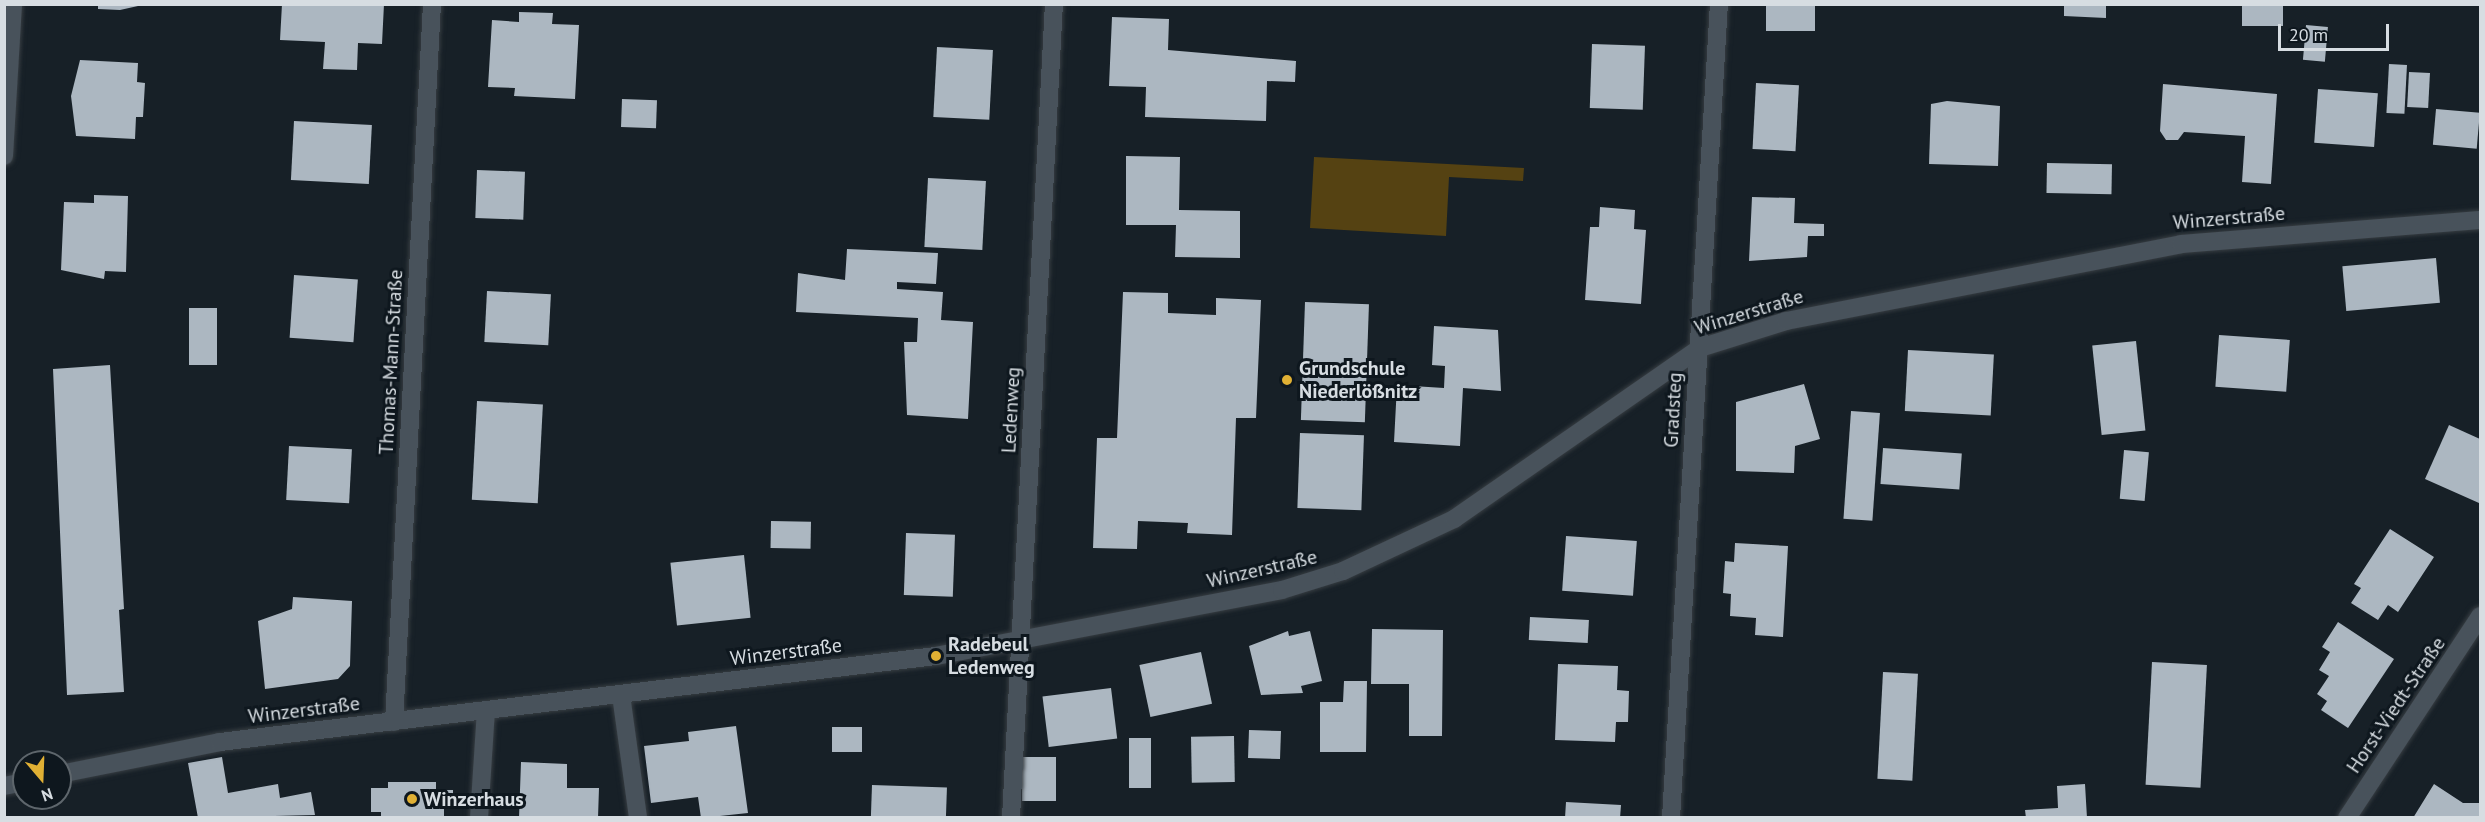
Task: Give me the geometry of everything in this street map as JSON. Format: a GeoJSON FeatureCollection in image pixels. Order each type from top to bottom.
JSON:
{"type":"FeatureCollection","features":[{"type":"Feature","properties":{"kind":"street"},"geometry":{"type":"LineString","coordinates":[[4,156],[12,4]]}},
{"type":"Feature","properties":{"kind":"street","name":"Thomas-Mann-Straße"},"geometry":{"type":"LineString","coordinates":[[394,722],[432,4]]}},
{"type":"Feature","properties":{"kind":"street","name":"Ledenweg"},"geometry":{"type":"LineString","coordinates":[[1011,818],[1054,4]]}},
{"type":"Feature","properties":{"kind":"street","name":"Gradsteg"},"geometry":{"type":"LineString","coordinates":[[1671,818],[1719,4]]}},
{"type":"Feature","properties":{"kind":"street","name":"Winzerstraße"},"geometry":{"type":"LineString","coordinates":[[72,772],[220,742],[936,656],[1282,590],[1343,571],[1454,519],[1700,348],[1786,321],[2134,251],[2481,220]]}},
{"type":"Feature","properties":{"kind":"street","name":"Horst-Viedt-Straße"},"geometry":{"type":"LineString","coordinates":[[2347,818],[2481,616]]}},
{"type":"Feature","properties":{"kind":"street"},"geometry":{"type":"LineString","coordinates":[[621,695],[638,818]]}},
{"type":"Feature","properties":{"kind":"street"},"geometry":{"type":"LineString","coordinates":[[479,818],[486,710]]}},
{"type":"Feature","properties":{"kind":"shaded area"},"geometry":{"type":"Polygon","coordinates":[[[1314,157],[1524,168],[1523,181],[1449,177],[1446,236],[1310,228],[1314,157]]]}},
{"type":"Feature","properties":{"kind":"building"},"geometry":{"type":"Polygon","coordinates":[[[98,4],[147,4],[120,10],[98,9],[98,4]]]}},
{"type":"Feature","properties":{"kind":"building"},"geometry":{"type":"Polygon","coordinates":[[[282,4],[384,4],[382,44],[358,43],[357,70],[323,69],[325,42],[280,40],[282,4]]]}},
{"type":"Feature","properties":{"kind":"building"},"geometry":{"type":"Polygon","coordinates":[[[1766,4],[1815,4],[1815,31],[1766,31],[1766,4]]]}},
{"type":"Feature","properties":{"kind":"building"},"geometry":{"type":"Polygon","coordinates":[[[2064,4],[2106,4],[2106,18],[2064,16],[2064,4]]]}},
{"type":"Feature","properties":{"kind":"building"},"geometry":{"type":"Polygon","coordinates":[[[2242,4],[2283,4],[2283,26],[2242,26],[2242,4]]]}},
{"type":"Feature","properties":{"kind":"building"},"geometry":{"type":"Polygon","coordinates":[[[519,12],[553,13],[552,24],[579,25],[575,99],[514,96],[515,88],[488,87],[492,20],[519,22],[519,12]]]}},
{"type":"Feature","properties":{"kind":"building"},"geometry":{"type":"Polygon","coordinates":[[[1112,17],[1169,19],[1168,50],[1296,61],[1295,82],[1267,81],[1266,121],[1145,117],[1146,87],[1109,86],[1112,17]]]}},
{"type":"Feature","properties":{"kind":"building"},"geometry":{"type":"Polygon","coordinates":[[[2306,25],[2328,27],[2325,62],[2303,60],[2306,25]]]}},
{"type":"Feature","properties":{"kind":"building"},"geometry":{"type":"Polygon","coordinates":[[[1592,44],[1645,46],[1643,110],[1590,108],[1592,44]]]}},
{"type":"Feature","properties":{"kind":"building"},"geometry":{"type":"Polygon","coordinates":[[[937,47],[993,50],[989,120],[933,117],[937,47]]]}},
{"type":"Feature","properties":{"kind":"building"},"geometry":{"type":"Polygon","coordinates":[[[80,60],[138,63],[137,82],[145,83],[143,117],[136,117],[135,139],[76,136],[71,96],[80,60]]]}},
{"type":"Feature","properties":{"kind":"building"},"geometry":{"type":"Polygon","coordinates":[[[2389,64],[2407,65],[2404,114],[2386,113],[2389,64]]]}},
{"type":"Feature","properties":{"kind":"building"},"geometry":{"type":"Polygon","coordinates":[[[2409,72],[2430,73],[2428,108],[2407,107],[2409,72]]]}},
{"type":"Feature","properties":{"kind":"building"},"geometry":{"type":"Polygon","coordinates":[[[1756,83],[1799,85],[1795,151],[1753,149],[1756,83]]]}},
{"type":"Feature","properties":{"kind":"building"},"geometry":{"type":"Polygon","coordinates":[[[2163,84],[2277,94],[2271,184],[2242,182],[2245,136],[2184,132],[2178,140],[2166,140],[2160,131],[2163,84]]]}},
{"type":"Feature","properties":{"kind":"building"},"geometry":{"type":"Polygon","coordinates":[[[2318,89],[2378,93],[2374,147],[2314,143],[2318,89]]]}},
{"type":"Feature","properties":{"kind":"building"},"geometry":{"type":"Polygon","coordinates":[[[622,99],[657,100],[656,128],[621,127],[622,99]]]}},
{"type":"Feature","properties":{"kind":"building"},"geometry":{"type":"Polygon","coordinates":[[[1947,101],[2000,106],[1998,166],[1929,164],[1931,104],[1947,101]]]}},
{"type":"Feature","properties":{"kind":"building"},"geometry":{"type":"Polygon","coordinates":[[[2436,109],[2480,113],[2477,149],[2433,145],[2436,109]]]}},
{"type":"Feature","properties":{"kind":"building"},"geometry":{"type":"Polygon","coordinates":[[[294,121],[372,125],[369,184],[291,180],[294,121]]]}},
{"type":"Feature","properties":{"kind":"building"},"geometry":{"type":"Polygon","coordinates":[[[1126,156],[1180,157],[1179,210],[1240,211],[1240,258],[1175,257],[1176,225],[1126,225],[1126,156]]]}},
{"type":"Feature","properties":{"kind":"building"},"geometry":{"type":"Polygon","coordinates":[[[2047,163],[2112,164],[2111,194],[2046,193],[2047,163]]]}},
{"type":"Feature","properties":{"kind":"building"},"geometry":{"type":"Polygon","coordinates":[[[477,170],[525,172],[523,220],[475,218],[477,170]]]}},
{"type":"Feature","properties":{"kind":"building"},"geometry":{"type":"Polygon","coordinates":[[[928,178],[986,181],[982,250],[924,247],[928,178]]]}},
{"type":"Feature","properties":{"kind":"building"},"geometry":{"type":"Polygon","coordinates":[[[94,195],[128,196],[126,272],[105,271],[104,279],[61,270],[64,202],[94,203],[94,195]]]}},
{"type":"Feature","properties":{"kind":"building"},"geometry":{"type":"Polygon","coordinates":[[[1752,197],[1795,198],[1794,223],[1824,224],[1824,236],[1808,236],[1807,257],[1749,261],[1752,197]]]}},
{"type":"Feature","properties":{"kind":"building"},"geometry":{"type":"Polygon","coordinates":[[[1600,207],[1635,210],[1634,229],[1646,230],[1641,304],[1585,300],[1590,227],[1599,227],[1600,207]]]}},
{"type":"Feature","properties":{"kind":"building"},"geometry":{"type":"Polygon","coordinates":[[[847,249],[938,253],[936,284],[897,282],[897,289],[943,292],[941,320],[973,322],[968,419],[907,415],[904,342],[917,342],[918,318],[796,312],[798,273],[845,280],[847,249]]]}},
{"type":"Feature","properties":{"kind":"building"},"geometry":{"type":"Polygon","coordinates":[[[2436,258],[2440,303],[2346,311],[2342,266],[2436,258]]]}},
{"type":"Feature","properties":{"kind":"building"},"geometry":{"type":"Polygon","coordinates":[[[294,275],[358,279],[353,342],[290,338],[294,275]]]}},
{"type":"Feature","properties":{"kind":"building"},"geometry":{"type":"Polygon","coordinates":[[[487,291],[551,294],[548,345],[484,342],[487,291]]]}},
{"type":"Feature","properties":{"kind":"building"},"geometry":{"type":"Polygon","coordinates":[[[1123,292],[1168,293],[1168,313],[1216,315],[1216,298],[1261,300],[1256,418],[1236,418],[1232,535],[1187,533],[1188,523],[1138,521],[1137,549],[1093,548],[1097,438],[1117,438],[1123,292]]]}},
{"type":"Feature","properties":{"kind":"building"},"geometry":{"type":"Polygon","coordinates":[[[1305,302],[1369,304],[1365,422],[1301,420],[1305,302]]]}},
{"type":"Feature","properties":{"kind":"building"},"geometry":{"type":"Polygon","coordinates":[[[189,308],[217,308],[217,365],[189,365],[189,308]]]}},
{"type":"Feature","properties":{"kind":"building"},"geometry":{"type":"Polygon","coordinates":[[[1434,326],[1498,330],[1501,391],[1463,388],[1460,446],[1394,442],[1397,385],[1444,388],[1445,366],[1432,365],[1434,326]]]}},
{"type":"Feature","properties":{"kind":"building"},"geometry":{"type":"Polygon","coordinates":[[[2219,335],[2290,340],[2286,392],[2215,387],[2219,335]]]}},
{"type":"Feature","properties":{"kind":"building"},"geometry":{"type":"Polygon","coordinates":[[[2136,341],[2145,431],[2102,435],[2092,346],[2136,341]]]}},
{"type":"Feature","properties":{"kind":"building"},"geometry":{"type":"Polygon","coordinates":[[[1908,350],[1994,355],[1991,415],[1905,411],[1908,350]]]}},
{"type":"Feature","properties":{"kind":"building"},"geometry":{"type":"Polygon","coordinates":[[[110,365],[124,609],[119,610],[124,692],[67,695],[53,369],[110,365]]]}},
{"type":"Feature","properties":{"kind":"building"},"geometry":{"type":"Polygon","coordinates":[[[1804,384],[1820,439],[1795,446],[1794,473],[1736,471],[1736,402],[1804,384]]]}},
{"type":"Feature","properties":{"kind":"building"},"geometry":{"type":"Polygon","coordinates":[[[477,401],[543,404],[538,503],[472,500],[477,401]]]}},
{"type":"Feature","properties":{"kind":"building"},"geometry":{"type":"Polygon","coordinates":[[[1851,411],[1880,413],[1872,521],[1843,519],[1851,411]]]}},
{"type":"Feature","properties":{"kind":"building"},"geometry":{"type":"Polygon","coordinates":[[[2449,425],[2480,439],[2479,503],[2425,479],[2449,425]]]}},
{"type":"Feature","properties":{"kind":"building"},"geometry":{"type":"Polygon","coordinates":[[[1300,433],[1364,435],[1361,510],[1297,508],[1300,433]]]}},
{"type":"Feature","properties":{"kind":"building"},"geometry":{"type":"Polygon","coordinates":[[[289,446],[352,449],[349,503],[286,500],[289,446]]]}},
{"type":"Feature","properties":{"kind":"building"},"geometry":{"type":"Polygon","coordinates":[[[1883,448],[1962,454],[1959,489],[1880,484],[1883,448]]]}},
{"type":"Feature","properties":{"kind":"building"},"geometry":{"type":"Polygon","coordinates":[[[2124,450],[2149,452],[2145,501],[2120,499],[2124,450]]]}},
{"type":"Feature","properties":{"kind":"building"},"geometry":{"type":"Polygon","coordinates":[[[771,521],[811,522],[811,549],[771,548],[771,521]]]}},
{"type":"Feature","properties":{"kind":"building"},"geometry":{"type":"Polygon","coordinates":[[[2390,529],[2434,557],[2398,612],[2388,605],[2378,620],[2351,603],[2361,588],[2354,584],[2390,529]]]}},
{"type":"Feature","properties":{"kind":"building"},"geometry":{"type":"Polygon","coordinates":[[[906,533],[955,535],[953,597],[904,595],[906,533]]]}},
{"type":"Feature","properties":{"kind":"building"},"geometry":{"type":"Polygon","coordinates":[[[1566,536],[1637,541],[1633,596],[1562,591],[1566,536]]]}},
{"type":"Feature","properties":{"kind":"building"},"geometry":{"type":"Polygon","coordinates":[[[1735,543],[1788,546],[1783,637],[1755,635],[1756,618],[1730,616],[1731,594],[1723,593],[1725,561],[1734,562],[1735,543]]]}},
{"type":"Feature","properties":{"kind":"building"},"geometry":{"type":"Polygon","coordinates":[[[744,555],[751,618],[677,625],[670,563],[744,555]]]}},
{"type":"Feature","properties":{"kind":"building"},"geometry":{"type":"Polygon","coordinates":[[[293,597],[352,601],[350,666],[338,679],[265,689],[258,621],[292,609],[293,597]]]}},
{"type":"Feature","properties":{"kind":"building"},"geometry":{"type":"Polygon","coordinates":[[[1530,617],[1589,620],[1588,643],[1529,640],[1530,617]]]}},
{"type":"Feature","properties":{"kind":"building"},"geometry":{"type":"Polygon","coordinates":[[[2338,622],[2394,659],[2348,728],[2321,710],[2327,701],[2317,694],[2329,676],[2319,670],[2330,652],[2322,647],[2338,622]]]}},
{"type":"Feature","properties":{"kind":"building"},"geometry":{"type":"Polygon","coordinates":[[[1372,629],[1443,630],[1442,736],[1409,736],[1409,684],[1371,684],[1372,629]]]}},
{"type":"Feature","properties":{"kind":"building"},"geometry":{"type":"Polygon","coordinates":[[[1288,631],[1289,636],[1310,631],[1322,681],[1301,686],[1303,693],[1261,695],[1249,646],[1288,631]]]}},
{"type":"Feature","properties":{"kind":"building"},"geometry":{"type":"Polygon","coordinates":[[[1201,652],[1212,704],[1150,717],[1139,665],[1201,652]]]}},
{"type":"Feature","properties":{"kind":"building"},"geometry":{"type":"Polygon","coordinates":[[[2152,662],[2207,665],[2200,788],[2146,785],[2152,662]]]}},
{"type":"Feature","properties":{"kind":"building"},"geometry":{"type":"Polygon","coordinates":[[[1558,664],[1618,666],[1617,690],[1629,691],[1628,722],[1616,722],[1615,742],[1555,740],[1558,664]]]}},
{"type":"Feature","properties":{"kind":"building"},"geometry":{"type":"Polygon","coordinates":[[[1883,672],[1918,674],[1912,781],[1877,779],[1883,672]]]}},
{"type":"Feature","properties":{"kind":"building"},"geometry":{"type":"Polygon","coordinates":[[[1344,681],[1367,681],[1366,752],[1320,752],[1320,702],[1343,702],[1344,681]]]}},
{"type":"Feature","properties":{"kind":"building"},"geometry":{"type":"Polygon","coordinates":[[[1111,688],[1117,739],[1049,747],[1043,696],[1111,688]]]}},
{"type":"Feature","properties":{"kind":"building"},"geometry":{"type":"Polygon","coordinates":[[[736,726],[748,813],[701,818],[698,797],[651,803],[644,746],[689,741],[688,732],[736,726]]]}},
{"type":"Feature","properties":{"kind":"building"},"geometry":{"type":"Polygon","coordinates":[[[832,727],[862,727],[862,752],[832,752],[832,727]]]}},
{"type":"Feature","properties":{"kind":"building"},"geometry":{"type":"Polygon","coordinates":[[[1249,730],[1281,731],[1280,759],[1248,758],[1249,730]]]}},
{"type":"Feature","properties":{"kind":"building"},"geometry":{"type":"Polygon","coordinates":[[[1234,736],[1235,782],[1192,783],[1191,737],[1234,736]]]}},
{"type":"Feature","properties":{"kind":"building"},"geometry":{"type":"Polygon","coordinates":[[[1129,738],[1151,738],[1151,788],[1129,788],[1129,738]]]}},
{"type":"Feature","properties":{"kind":"building"},"geometry":{"type":"Polygon","coordinates":[[[222,757],[228,793],[278,784],[280,798],[311,792],[315,815],[198,818],[188,763],[222,757]]]}},
{"type":"Feature","properties":{"kind":"building"},"geometry":{"type":"Polygon","coordinates":[[[1022,757],[1056,757],[1056,801],[1022,801],[1022,757]]]}},
{"type":"Feature","properties":{"kind":"building"},"geometry":{"type":"Polygon","coordinates":[[[521,762],[567,764],[567,788],[599,788],[598,818],[519,818],[521,762]]]}},
{"type":"Feature","properties":{"kind":"building","name":"Winzerhaus"},"geometry":{"type":"Polygon","coordinates":[[[388,782],[436,782],[436,790],[453,790],[453,808],[444,809],[444,818],[381,818],[381,812],[371,812],[371,788],[388,788],[388,782]]]}},
{"type":"Feature","properties":{"kind":"building"},"geometry":{"type":"Polygon","coordinates":[[[2085,784],[2087,818],[2026,818],[2025,810],[2058,808],[2057,786],[2085,784]]]}},
{"type":"Feature","properties":{"kind":"building"},"geometry":{"type":"Polygon","coordinates":[[[2434,784],[2463,803],[2480,803],[2480,818],[2413,818],[2434,784]]]}},
{"type":"Feature","properties":{"kind":"building"},"geometry":{"type":"Polygon","coordinates":[[[872,785],[947,788],[946,818],[871,818],[872,785]]]}},
{"type":"Feature","properties":{"kind":"building"},"geometry":{"type":"Polygon","coordinates":[[[1566,802],[1621,805],[1620,818],[1565,818],[1566,802]]]}},
{"type":"Feature","properties":{"kind":"place","name":"Grundschule Niederlößnitz"},"geometry":{"type":"Point","coordinates":[1287,380]}},
{"type":"Feature","properties":{"kind":"place","name":"Radebeul Ledenweg"},"geometry":{"type":"Point","coordinates":[936,656]}},
{"type":"Feature","properties":{"kind":"place","name":"Winzerhaus"},"geometry":{"type":"Point","coordinates":[412,799]}}]}
